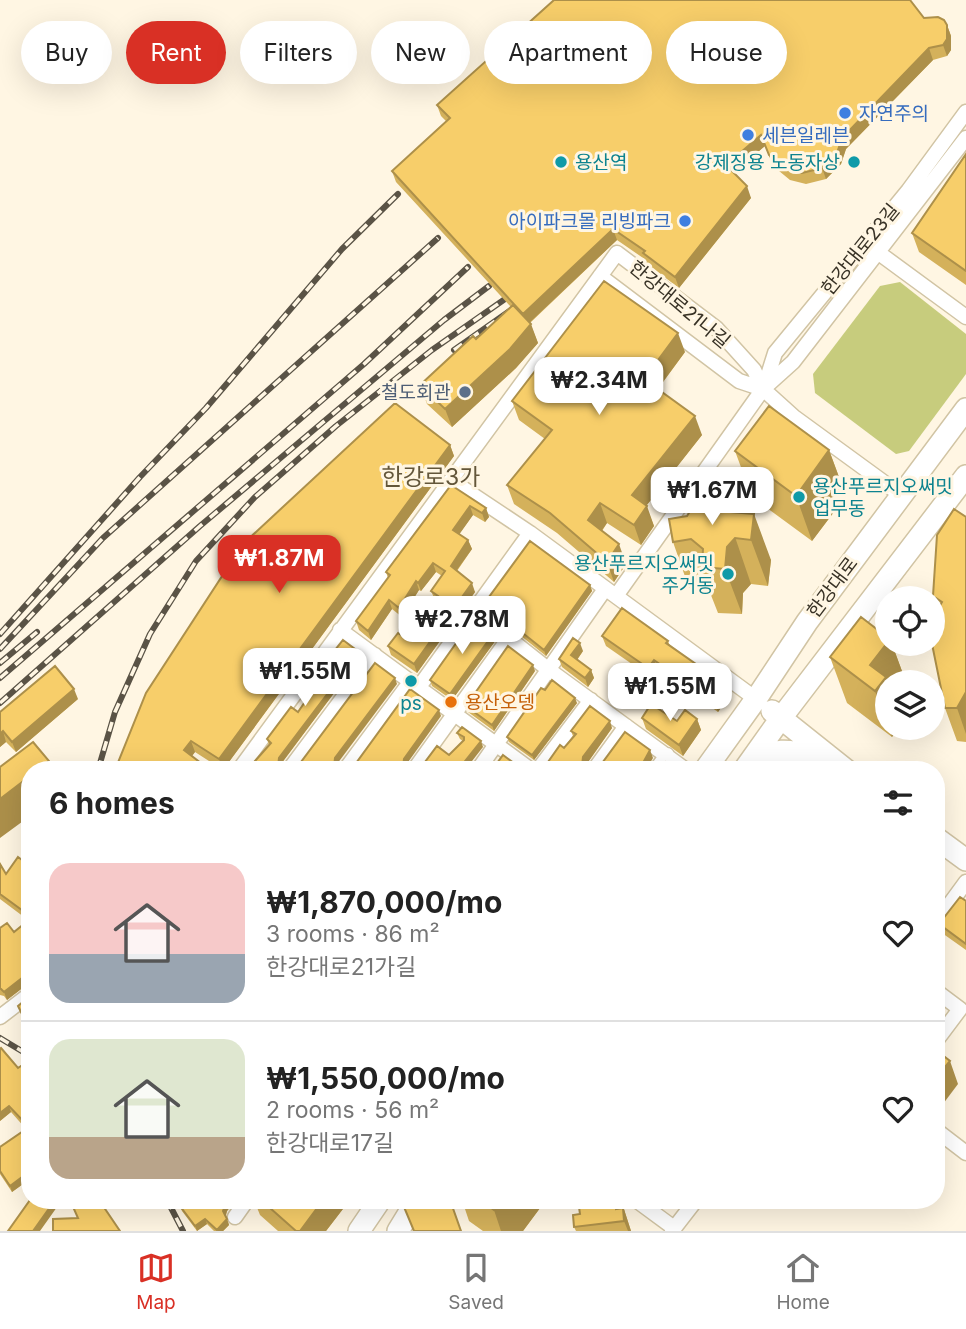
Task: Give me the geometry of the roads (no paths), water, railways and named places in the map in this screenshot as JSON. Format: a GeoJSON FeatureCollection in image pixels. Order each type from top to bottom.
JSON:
{"type":"FeatureCollection","features":[{"type":"Feature","properties":{"kind":"main road","name":"한강대로"},"geometry":{"type":"LineString","coordinates":[[711,761],[807,622],[966,409]]}},
{"type":"Feature","properties":{"kind":"main road","name":"한강대로"},"geometry":{"type":"LineString","coordinates":[[751,761],[781,718],[966,476]]}},
{"type":"Feature","properties":{"kind":"main road"},"geometry":{"type":"LineString","coordinates":[[756,699],[831,761]]}},
{"type":"Feature","properties":{"kind":"main road"},"geometry":{"type":"LineString","coordinates":[[757,761],[786,750],[823,761]]}},
{"type":"Feature","properties":{"kind":"main road"},"geometry":{"type":"LineString","coordinates":[[945,845],[966,860]]}},
{"type":"Feature","properties":{"kind":"main road"},"geometry":{"type":"LineString","coordinates":[[359,1231],[374,1209]]}},
{"type":"Feature","properties":{"kind":"main road"},"geometry":{"type":"LineString","coordinates":[[398,1231],[412,1209]]}},
{"type":"Feature","properties":{"kind":"street","name":"한강대로23길"},"geometry":{"type":"LineString","coordinates":[[763,389],[775,353],[908,191],[966,112]]}},
{"type":"Feature","properties":{"kind":"street","name":"한강대로23길"},"geometry":{"type":"LineString","coordinates":[[484,761],[549,670],[611,593],[763,389],[791,364],[966,138]]}},
{"type":"Feature","properties":{"kind":"street"},"geometry":{"type":"LineString","coordinates":[[865,243],[966,317]]}},
{"type":"Feature","properties":{"kind":"street","name":"한강대로21나길"},"geometry":{"type":"LineString","coordinates":[[245,761],[617,253],[716,328],[754,370],[763,389]]}},
{"type":"Feature","properties":{"kind":"street","name":"한강대로21나길"},"geometry":{"type":"LineString","coordinates":[[600,276],[739,382],[763,389]]}},
{"type":"Feature","properties":{"kind":"street"},"geometry":{"type":"LineString","coordinates":[[763,389],[794,416],[901,495]]}},
{"type":"Feature","properties":{"kind":"street"},"geometry":{"type":"LineString","coordinates":[[452,481],[530,533],[756,699]]}},
{"type":"Feature","properties":{"kind":"street"},"geometry":{"type":"LineString","coordinates":[[352,761],[473,610],[530,533]]}},
{"type":"Feature","properties":{"kind":"street"},"geometry":{"type":"LineString","coordinates":[[473,610],[549,670],[675,761]]}},
{"type":"Feature","properties":{"kind":"street"},"geometry":{"type":"LineString","coordinates":[[340,630],[518,761]]}},
{"type":"Feature","properties":{"kind":"street"},"geometry":{"type":"LineString","coordinates":[[420,761],[509,638]]}},
{"type":"Feature","properties":{"kind":"street"},"geometry":{"type":"LineString","coordinates":[[296,761],[375,655]]}},
{"type":"Feature","properties":{"kind":"street"},"geometry":{"type":"LineString","coordinates":[[545,761],[591,700]]}},
{"type":"Feature","properties":{"kind":"street"},"geometry":{"type":"LineString","coordinates":[[601,761],[626,726]]}},
{"type":"Feature","properties":{"kind":"street"},"geometry":{"type":"LineString","coordinates":[[663,761],[667,755]]}},
{"type":"Feature","properties":{"kind":"street"},"geometry":{"type":"LineString","coordinates":[[945,911],[966,882]]}},
{"type":"Feature","properties":{"kind":"street"},"geometry":{"type":"LineString","coordinates":[[945,998],[960,1009],[945,1029]]}},
{"type":"Feature","properties":{"kind":"street"},"geometry":{"type":"LineString","coordinates":[[3,1011],[21,1000]]}},
{"type":"Feature","properties":{"kind":"street"},"geometry":{"type":"LineString","coordinates":[[945,1137],[966,1153]]}},
{"type":"Feature","properties":{"kind":"street"},"geometry":{"type":"LineString","coordinates":[[235,1217],[241,1209]]}},
{"type":"Feature","properties":{"kind":"street"},"geometry":{"type":"LineString","coordinates":[[647,1209],[673,1229],[689,1209]]}},
{"type":"Feature","properties":{"kind":"railway"},"geometry":{"type":"LineString","coordinates":[[0,634],[140,477],[206,408],[342,249],[398,194]]}},
{"type":"Feature","properties":{"kind":"railway"},"geometry":{"type":"LineString","coordinates":[[0,649],[103,538],[438,238]]}},
{"type":"Feature","properties":{"kind":"railway"},"geometry":{"type":"LineString","coordinates":[[0,678],[364,364],[468,267]]}},
{"type":"Feature","properties":{"kind":"railway"},"geometry":{"type":"LineString","coordinates":[[0,703],[200,526],[444,320],[489,286]]}},
{"type":"Feature","properties":{"kind":"railway"},"geometry":{"type":"LineString","coordinates":[[101,761],[115,712],[150,634],[196,561],[255,497],[336,426],[432,350],[505,299]]}},
{"type":"Feature","properties":{"kind":"railway"},"geometry":{"type":"LineString","coordinates":[[454,350],[511,310]]}},
{"type":"Feature","properties":{"kind":"railway"},"geometry":{"type":"LineString","coordinates":[[0,663],[37,632]]}},
{"type":"Feature","properties":{"kind":"railway"},"geometry":{"type":"LineString","coordinates":[[0,1038],[21,1051]]}},
{"type":"Feature","properties":{"kind":"railway"},"geometry":{"type":"LineString","coordinates":[[172,1209],[183,1231]]}},
{"type":"Feature","properties":{"kind":"place","name":"자연주의"},"geometry":{"type":"Point","coordinates":[845,113]}},
{"type":"Feature","properties":{"kind":"place","name":"세븐일레븐"},"geometry":{"type":"Point","coordinates":[748,135]}},
{"type":"Feature","properties":{"kind":"place","name":"용산역"},"geometry":{"type":"Point","coordinates":[561,162]}},
{"type":"Feature","properties":{"kind":"place","name":"강제징용 노동자상"},"geometry":{"type":"Point","coordinates":[854,162]}},
{"type":"Feature","properties":{"kind":"place","name":"아이파크몰 리빙파크"},"geometry":{"type":"Point","coordinates":[685,221]}},
{"type":"Feature","properties":{"kind":"place","name":"철도회관"},"geometry":{"type":"Point","coordinates":[465,392]}},
{"type":"Feature","properties":{"kind":"place","name":"용산푸르지오써밋 업무동"},"geometry":{"type":"Point","coordinates":[799,497]}},
{"type":"Feature","properties":{"kind":"place","name":"용산푸르지오써밋 주거동"},"geometry":{"type":"Point","coordinates":[728,574]}},
{"type":"Feature","properties":{"kind":"place","name":"ps"},"geometry":{"type":"Point","coordinates":[411,681]}},
{"type":"Feature","properties":{"kind":"place","name":"용산오뎅"},"geometry":{"type":"Point","coordinates":[451,702]}},
{"type":"Feature","properties":{"kind":"district","name":"한강로3가"},"geometry":{"type":"Point","coordinates":[431,477]}}]}
